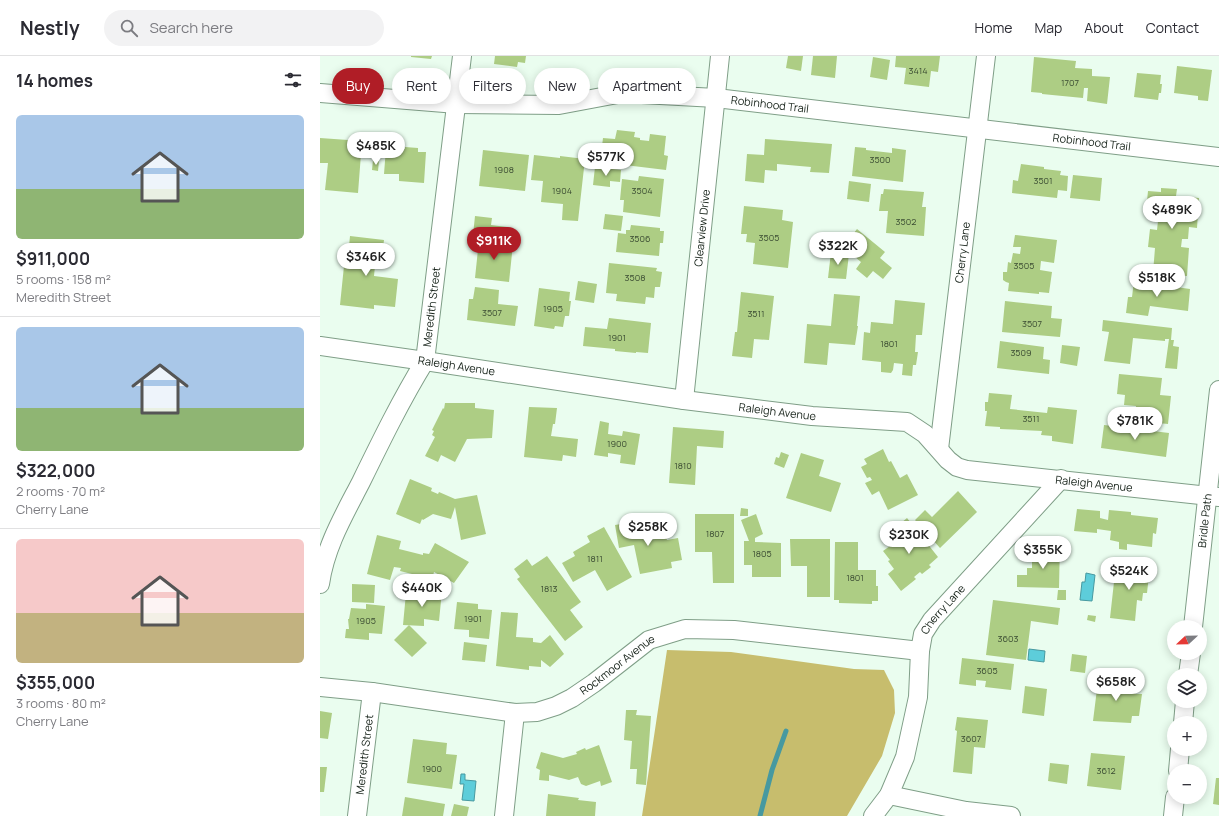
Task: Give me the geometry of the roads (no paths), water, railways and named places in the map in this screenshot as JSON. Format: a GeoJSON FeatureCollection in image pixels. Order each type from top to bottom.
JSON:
{"type":"FeatureCollection","features":[{"type":"Feature","properties":{"kind":"street","name":"Meredith Street"},"geometry":{"type":"LineString","coordinates":[[321,573],[335,534],[403,398],[425,361],[462,56]]}},
{"type":"Feature","properties":{"kind":"street","name":"Clearview Drive"},"geometry":{"type":"LineString","coordinates":[[684,400],[720,56]]}},
{"type":"Feature","properties":{"kind":"street","name":"Cherry Lane"},"geometry":{"type":"LineString","coordinates":[[939,449],[986,56]]}},
{"type":"Feature","properties":{"kind":"street","name":"Robinhood Trail"},"geometry":{"type":"LineString","coordinates":[[320,93],[457,104],[560,105],[623,93],[716,98],[1219,156]]}},
{"type":"Feature","properties":{"kind":"street","name":"Raleigh Avenue"},"geometry":{"type":"LineString","coordinates":[[320,346],[684,400],[812,416],[907,422],[925,434],[948,460],[957,467],[967,470],[1213,496]]}},
{"type":"Feature","properties":{"kind":"street","name":"Bridle Path"},"geometry":{"type":"LineString","coordinates":[[1194,620],[1213,496],[1219,390]]}},
{"type":"Feature","properties":{"kind":"street","name":"Cherry Lane"},"geometry":{"type":"LineString","coordinates":[[873,816],[889,795],[906,757],[918,697],[920,651],[923,634],[932,620],[1060,479]]}},
{"type":"Feature","properties":{"kind":"street","name":"Rockmoor Avenue"},"geometry":{"type":"LineString","coordinates":[[320,687],[372,692],[515,713],[536,712],[556,706],[572,698],[594,683],[649,640],[685,628],[734,630],[920,651]]}},
{"type":"Feature","properties":{"kind":"street","name":"Meredith Street"},"geometry":{"type":"LineString","coordinates":[[357,816],[372,692]]}},
{"type":"Feature","properties":{"kind":"street"},"geometry":{"type":"LineString","coordinates":[[504,816],[515,713]]}},
{"type":"Feature","properties":{"kind":"street"},"geometry":{"type":"LineString","coordinates":[[889,795],[965,813],[1011,816]]}},
{"type":"Feature","properties":{"kind":"street"},"geometry":{"type":"LineString","coordinates":[[1173,816],[1174,804]]}},
{"type":"Feature","properties":{"kind":"water"},"geometry":{"type":"Polygon","coordinates":[[[1086,573],[1095,575],[1092,601],[1080,600],[1082,582],[1085,582],[1086,573]]]}},
{"type":"Feature","properties":{"kind":"water"},"geometry":{"type":"Polygon","coordinates":[[[1029,649],[1045,651],[1044,662],[1028,660],[1029,649]]]}},
{"type":"Feature","properties":{"kind":"water"},"geometry":{"type":"Polygon","coordinates":[[[461,774],[465,774],[465,780],[476,781],[474,801],[462,800],[464,784],[460,784],[461,774]]]}},
{"type":"Feature","properties":{"kind":"waterway"},"geometry":{"type":"LineString","coordinates":[[760,816],[772,770],[786,731]]}}]}
